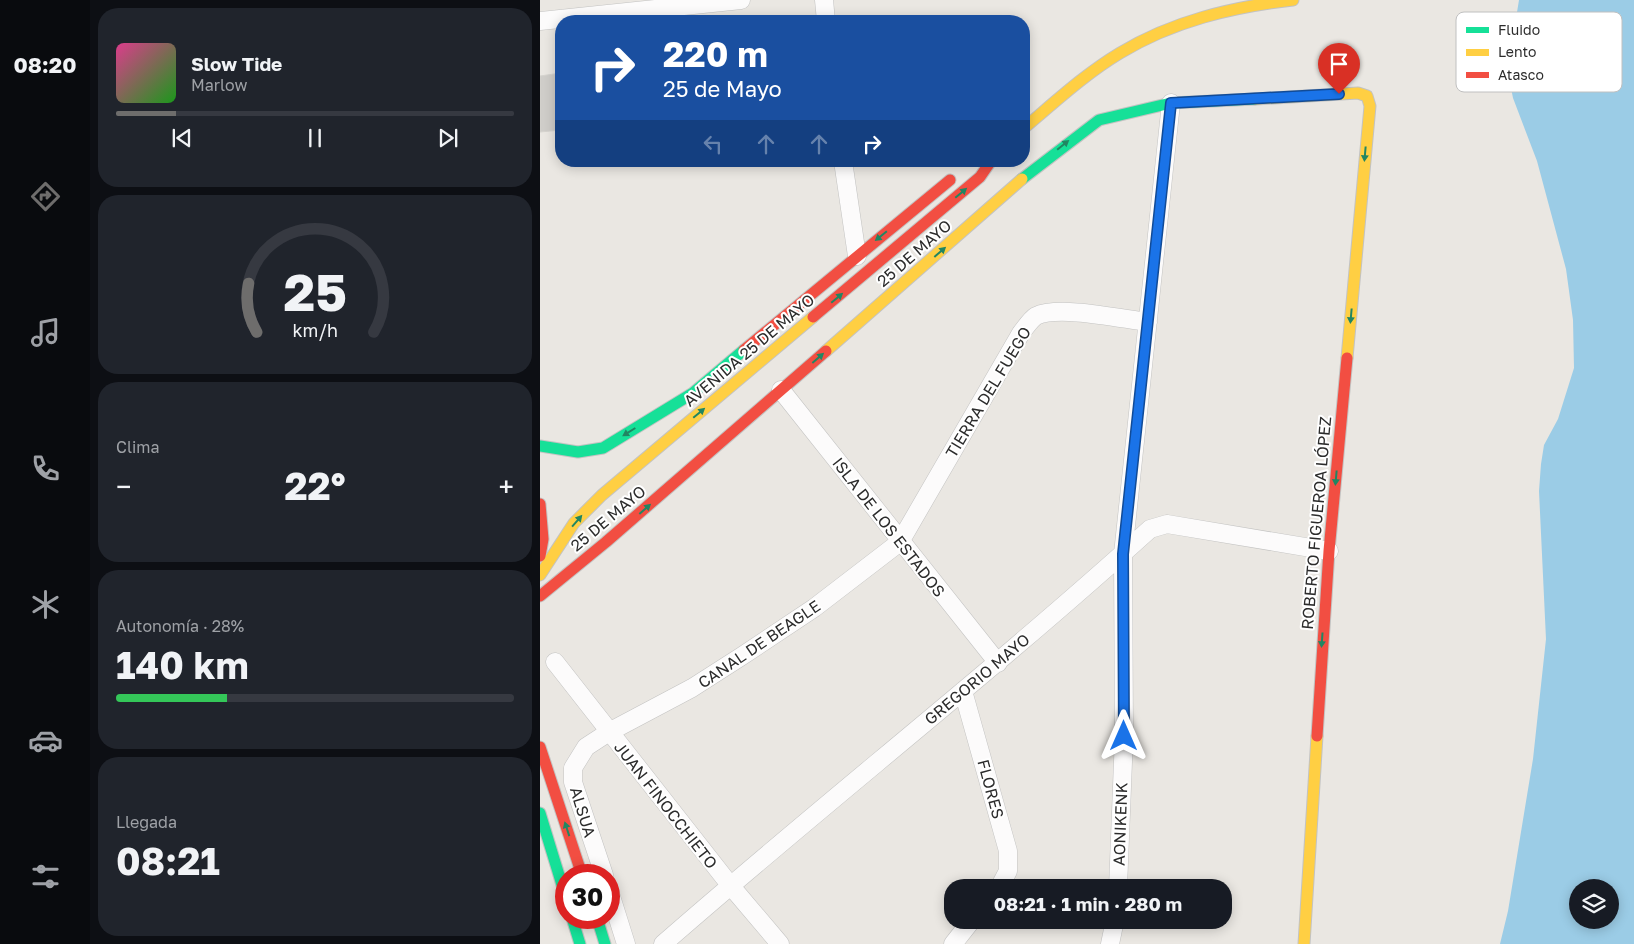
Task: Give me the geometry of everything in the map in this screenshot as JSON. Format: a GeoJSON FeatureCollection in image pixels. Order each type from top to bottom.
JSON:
{"type":"FeatureCollection","features":[{"type":"Feature","properties":{"kind":"street"},"geometry":{"type":"LineString","coordinates":[[597,15],[741,0]]}},
{"type":"Feature","properties":{"kind":"street"},"geometry":{"type":"LineString","coordinates":[[824,0],[825,15]]}},
{"type":"Feature","properties":{"kind":"street"},"geometry":{"type":"LineString","coordinates":[[1030,123],[1078,82],[1121,53],[1175,25],[1221,11],[1293,0]]}},
{"type":"Feature","properties":{"kind":"street"},"geometry":{"type":"LineString","coordinates":[[540,21],[555,19]]}},
{"type":"Feature","properties":{"kind":"street","name":"25 DE MAYO"},"geometry":{"type":"LineString","coordinates":[[540,596],[606,542],[1072,138],[1099,120],[1171,103],[1358,94],[1367,96],[1370,106]]}},
{"type":"Feature","properties":{"kind":"street","name":"AONIKENK"},"geometry":{"type":"LineString","coordinates":[[1118,879],[1124,736],[1123,554],[1171,103]]}},
{"type":"Feature","properties":{"kind":"street","name":"ROBERTO FIGUEROA LÓPEZ"},"geometry":{"type":"LineString","coordinates":[[1304,944],[1329,551],[1370,106]]}},
{"type":"Feature","properties":{"kind":"street"},"geometry":{"type":"LineString","coordinates":[[844,167],[857,256]]}},
{"type":"Feature","properties":{"kind":"street","name":"AVENIDA 25 DE MAYO"},"geometry":{"type":"LineString","coordinates":[[540,575],[574,523],[602,495],[980,177],[987,167]]}},
{"type":"Feature","properties":{"kind":"street","name":"AVENIDA 25 DE MAYO"},"geometry":{"type":"LineString","coordinates":[[540,446],[578,452],[603,448],[693,393],[959,173]]}},
{"type":"Feature","properties":{"kind":"street","name":"TIERRA DEL FUEGO"},"geometry":{"type":"LineString","coordinates":[[900,542],[1021,333],[1035,316],[1052,312],[1080,313],[1148,322]]}},
{"type":"Feature","properties":{"kind":"street","name":"ISLA DE LOS ESTADOS"},"geometry":{"type":"LineString","coordinates":[[781,390],[998,663]]}},
{"type":"Feature","properties":{"kind":"street"},"geometry":{"type":"LineString","coordinates":[[540,504],[543,539],[540,556]]}},
{"type":"Feature","properties":{"kind":"street","name":"GREGORIO MAYO"},"geometry":{"type":"LineString","coordinates":[[663,944],[730,885],[998,663],[1150,529],[1167,524],[1329,551]]}},
{"type":"Feature","properties":{"kind":"street","name":"CANAL DE BEAGLE"},"geometry":{"type":"LineString","coordinates":[[609,732],[692,688],[742,656],[814,608],[900,542]]}},
{"type":"Feature","properties":{"kind":"street","name":"JUAN FINOCCHIETO"},"geometry":{"type":"LineString","coordinates":[[555,662],[730,885],[780,944]]}},
{"type":"Feature","properties":{"kind":"street","name":"FLORES"},"geometry":{"type":"LineString","coordinates":[[963,691],[1008,851],[1008,871],[1004,879]]}},
{"type":"Feature","properties":{"kind":"street","name":"ALSUA"},"geometry":{"type":"LineString","coordinates":[[600,864],[573,782],[573,768],[586,748],[609,732]]}},
{"type":"Feature","properties":{"kind":"street"},"geometry":{"type":"LineString","coordinates":[[540,747],[578,864]]}},
{"type":"Feature","properties":{"kind":"street"},"geometry":{"type":"LineString","coordinates":[[540,813],[556,864]]}},
{"type":"Feature","properties":{"kind":"street"},"geometry":{"type":"LineString","coordinates":[[620,925],[626,944]]}},
{"type":"Feature","properties":{"kind":"street"},"geometry":{"type":"LineString","coordinates":[[575,929],[580,944]]}},
{"type":"Feature","properties":{"kind":"street"},"geometry":{"type":"LineString","coordinates":[[600,929],[605,944]]}},
{"type":"Feature","properties":{"kind":"street"},"geometry":{"type":"LineString","coordinates":[[953,944],[965,929]]}},
{"type":"Feature","properties":{"kind":"street"},"geometry":{"type":"LineString","coordinates":[[1110,944],[1113,929]]}},
{"type":"Feature","properties":{"kind":"water"},"geometry":{"type":"Polygon","coordinates":[[[1519,0],[1634,0],[1634,944],[1500,944],[1508,911],[1533,759],[1546,639],[1539,491],[1541,464],[1544,445],[1558,419],[1574,368],[1573,320],[1566,269],[1537,161],[1512,92],[1622,92],[1622,12],[1517,12],[1519,0]]]}},
{"type":"Feature","properties":{"kind":"building"},"geometry":{"type":"Polygon","coordinates":[[[555,74],[555,131],[540,132],[540,76],[555,74]]]}},
{"type":"Feature","properties":{"kind":"traffic: fast"},"geometry":{"type":"LineString","coordinates":[[1022,179],[1099,120],[1171,103],[1255,99]]}},
{"type":"Feature","properties":{"kind":"traffic: fast"},"geometry":{"type":"LineString","coordinates":[[540,446],[578,452],[603,448],[693,393],[744,350]]}},
{"type":"Feature","properties":{"kind":"traffic: fast"},"geometry":{"type":"LineString","coordinates":[[540,813],[556,864]]}},
{"type":"Feature","properties":{"kind":"traffic: fast"},"geometry":{"type":"LineString","coordinates":[[575,929],[580,944]]}},
{"type":"Feature","properties":{"kind":"traffic: fast"},"geometry":{"type":"LineString","coordinates":[[600,929],[605,944]]}},
{"type":"Feature","properties":{"kind":"traffic: slow"},"geometry":{"type":"LineString","coordinates":[[1030,123],[1095,70],[1120,53],[1161,32],[1225,11],[1293,0]]}},
{"type":"Feature","properties":{"kind":"traffic: slow"},"geometry":{"type":"LineString","coordinates":[[1255,99],[1358,93],[1367,96],[1370,106],[1347,358]]}},
{"type":"Feature","properties":{"kind":"traffic: slow"},"geometry":{"type":"LineString","coordinates":[[826,351],[1022,179]]}},
{"type":"Feature","properties":{"kind":"traffic: slow"},"geometry":{"type":"LineString","coordinates":[[540,575],[574,523],[602,495],[813,317]]}},
{"type":"Feature","properties":{"kind":"traffic: slow"},"geometry":{"type":"LineString","coordinates":[[1304,944],[1317,736]]}},
{"type":"Feature","properties":{"kind":"traffic: jam"},"geometry":{"type":"LineString","coordinates":[[813,317],[980,177],[987,167]]}},
{"type":"Feature","properties":{"kind":"traffic: jam"},"geometry":{"type":"LineString","coordinates":[[744,350],[950,180]]}},
{"type":"Feature","properties":{"kind":"traffic: jam"},"geometry":{"type":"LineString","coordinates":[[540,596],[606,542],[826,351]]}},
{"type":"Feature","properties":{"kind":"traffic: jam"},"geometry":{"type":"LineString","coordinates":[[1317,736],[1329,551],[1347,358]]}},
{"type":"Feature","properties":{"kind":"traffic: jam"},"geometry":{"type":"LineString","coordinates":[[540,504],[543,539],[540,556]]}},
{"type":"Feature","properties":{"kind":"traffic: jam"},"geometry":{"type":"LineString","coordinates":[[540,747],[578,864]]}},
{"type":"Feature","properties":{"kind":"route"},"geometry":{"type":"LineString","coordinates":[[1124,736],[1123,554],[1171,103],[1339,94]]}}]}
